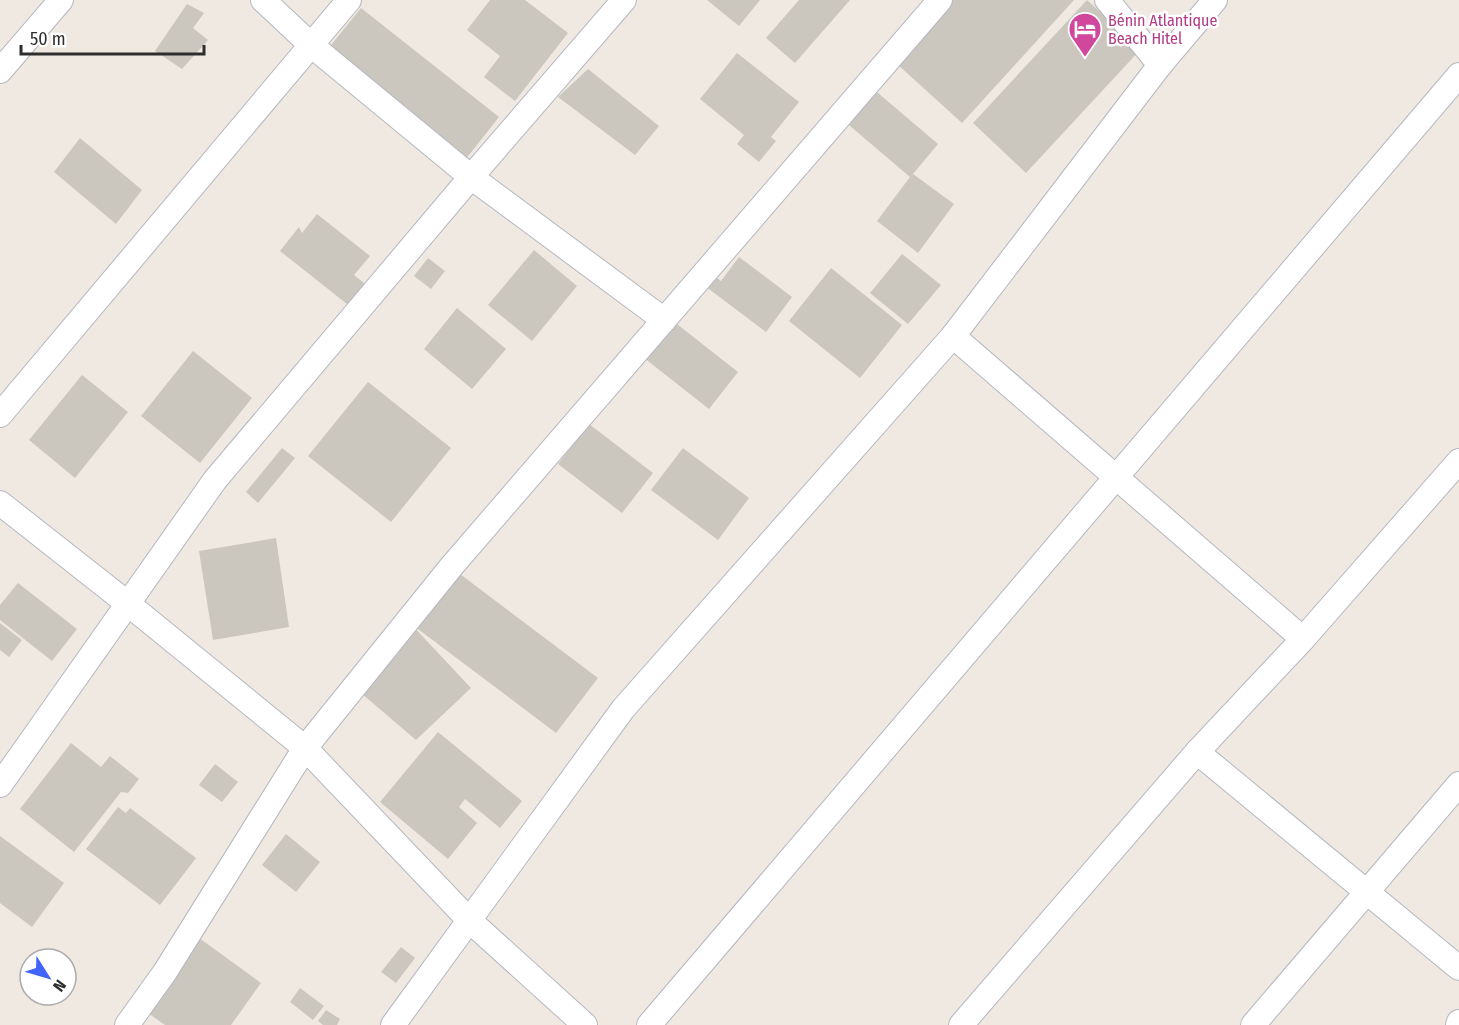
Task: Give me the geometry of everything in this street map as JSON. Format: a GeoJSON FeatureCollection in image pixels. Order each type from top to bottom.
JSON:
{"type":"FeatureCollection","features":[{"type":"Feature","properties":{"kind":"street"},"geometry":{"type":"LineString","coordinates":[[0,71],[61,0]]}},
{"type":"Feature","properties":{"kind":"street"},"geometry":{"type":"LineString","coordinates":[[263,0],[311,45],[471,177],[664,320]]}},
{"type":"Feature","properties":{"kind":"street"},"geometry":{"type":"LineString","coordinates":[[0,415],[349,0]]}},
{"type":"Feature","properties":{"kind":"street"},"geometry":{"type":"LineString","coordinates":[[0,785],[215,480],[624,0]]}},
{"type":"Feature","properties":{"kind":"street"},"geometry":{"type":"LineString","coordinates":[[127,1025],[165,972],[305,748],[451,567],[940,0]]}},
{"type":"Feature","properties":{"kind":"street"},"geometry":{"type":"LineString","coordinates":[[1107,0],[1160,65]]}},
{"type":"Feature","properties":{"kind":"street"},"geometry":{"type":"LineString","coordinates":[[393,1025],[623,710],[953,336],[1160,65],[1215,0]]}},
{"type":"Feature","properties":{"kind":"street"},"geometry":{"type":"LineString","coordinates":[[649,1025],[1459,75]]}},
{"type":"Feature","properties":{"kind":"street"},"geometry":{"type":"LineString","coordinates":[[953,336],[1303,639]]}},
{"type":"Feature","properties":{"kind":"street"},"geometry":{"type":"LineString","coordinates":[[961,1025],[1197,752],[1303,639],[1459,461]]}},
{"type":"Feature","properties":{"kind":"street"},"geometry":{"type":"LineString","coordinates":[[0,503],[305,748],[469,920],[585,1025]]}},
{"type":"Feature","properties":{"kind":"street"},"geometry":{"type":"LineString","coordinates":[[1197,752],[1459,968]]}},
{"type":"Feature","properties":{"kind":"street"},"geometry":{"type":"LineString","coordinates":[[1253,1025],[1459,784]]}},
{"type":"Feature","properties":{"kind":"building"},"geometry":{"type":"Polygon","coordinates":[[[490,0],[525,0],[568,33],[515,101],[484,77],[500,56],[467,30],[490,0]]]}},
{"type":"Feature","properties":{"kind":"building"},"geometry":{"type":"Polygon","coordinates":[[[707,0],[760,0],[739,26],[707,0]]]}},
{"type":"Feature","properties":{"kind":"building"},"geometry":{"type":"Polygon","coordinates":[[[799,0],[850,0],[795,63],[766,38],[799,0]]]}},
{"type":"Feature","properties":{"kind":"building"},"geometry":{"type":"Polygon","coordinates":[[[953,0],[1074,0],[962,123],[896,63],[953,0]]]}},
{"type":"Feature","properties":{"kind":"building"},"geometry":{"type":"Polygon","coordinates":[[[1087,0],[1141,49],[1026,173],[973,123],[1087,0]]]}},
{"type":"Feature","properties":{"kind":"building"},"geometry":{"type":"Polygon","coordinates":[[[187,4],[204,13],[193,28],[208,40],[182,69],[155,51],[187,4]]]}},
{"type":"Feature","properties":{"kind":"building"},"geometry":{"type":"Polygon","coordinates":[[[361,8],[499,117],[465,160],[327,50],[361,8]]]}},
{"type":"Feature","properties":{"kind":"building"},"geometry":{"type":"Polygon","coordinates":[[[737,53],[799,102],[771,137],[776,141],[759,162],[737,144],[744,135],[700,99],[737,53]]]}},
{"type":"Feature","properties":{"kind":"building"},"geometry":{"type":"Polygon","coordinates":[[[588,69],[659,126],[635,155],[558,97],[588,69]]]}},
{"type":"Feature","properties":{"kind":"building"},"geometry":{"type":"Polygon","coordinates":[[[871,87],[938,144],[913,174],[954,204],[918,253],[877,221],[910,177],[843,120],[871,87]]]}},
{"type":"Feature","properties":{"kind":"building"},"geometry":{"type":"Polygon","coordinates":[[[80,138],[142,190],[116,224],[54,172],[80,138]]]}},
{"type":"Feature","properties":{"kind":"building"},"geometry":{"type":"Polygon","coordinates":[[[317,214],[370,256],[354,275],[369,287],[352,308],[280,251],[299,227],[302,233],[317,214]]]}},
{"type":"Feature","properties":{"kind":"building"},"geometry":{"type":"Polygon","coordinates":[[[534,250],[577,286],[532,341],[488,305],[534,250]]]}},
{"type":"Feature","properties":{"kind":"building"},"geometry":{"type":"Polygon","coordinates":[[[902,254],[941,285],[908,324],[870,293],[902,254]]]}},
{"type":"Feature","properties":{"kind":"building"},"geometry":{"type":"Polygon","coordinates":[[[739,257],[792,297],[766,332],[701,283],[709,272],[721,281],[739,257]]]}},
{"type":"Feature","properties":{"kind":"building"},"geometry":{"type":"Polygon","coordinates":[[[428,258],[445,271],[431,289],[414,276],[428,258]]]}},
{"type":"Feature","properties":{"kind":"building"},"geometry":{"type":"Polygon","coordinates":[[[831,268],[902,325],[860,378],[789,321],[831,268]]]}},
{"type":"Feature","properties":{"kind":"building"},"geometry":{"type":"Polygon","coordinates":[[[457,308],[506,349],[472,389],[424,349],[457,308]]]}},
{"type":"Feature","properties":{"kind":"building"},"geometry":{"type":"Polygon","coordinates":[[[668,317],[738,372],[709,409],[639,354],[668,317]]]}},
{"type":"Feature","properties":{"kind":"building"},"geometry":{"type":"Polygon","coordinates":[[[193,351],[252,398],[200,463],[141,416],[193,351]]]}},
{"type":"Feature","properties":{"kind":"building"},"geometry":{"type":"Polygon","coordinates":[[[82,375],[128,412],[75,478],[29,440],[82,375]]]}},
{"type":"Feature","properties":{"kind":"building"},"geometry":{"type":"Polygon","coordinates":[[[368,382],[451,448],[391,522],[308,456],[368,382]]]}},
{"type":"Feature","properties":{"kind":"building"},"geometry":{"type":"Polygon","coordinates":[[[589,424],[653,473],[622,513],[558,464],[589,424]]]}},
{"type":"Feature","properties":{"kind":"building"},"geometry":{"type":"Polygon","coordinates":[[[282,448],[295,458],[258,503],[246,492],[282,448]]]}},
{"type":"Feature","properties":{"kind":"building"},"geometry":{"type":"Polygon","coordinates":[[[683,448],[749,498],[718,540],[651,490],[683,448]]]}},
{"type":"Feature","properties":{"kind":"building"},"geometry":{"type":"Polygon","coordinates":[[[276,538],[289,627],[213,640],[199,551],[276,538]]]}},
{"type":"Feature","properties":{"kind":"building"},"geometry":{"type":"Polygon","coordinates":[[[452,568],[598,678],[556,733],[410,623],[452,568]]]}},
{"type":"Feature","properties":{"kind":"building"},"geometry":{"type":"Polygon","coordinates":[[[18,583],[77,629],[52,661],[0,620],[0,605],[18,583]]]}},
{"type":"Feature","properties":{"kind":"building"},"geometry":{"type":"Polygon","coordinates":[[[0,623],[22,640],[9,657],[0,650],[0,623]]]}},
{"type":"Feature","properties":{"kind":"building"},"geometry":{"type":"Polygon","coordinates":[[[410,623],[471,688],[416,740],[361,693],[410,623]]]}},
{"type":"Feature","properties":{"kind":"building"},"geometry":{"type":"Polygon","coordinates":[[[438,732],[522,801],[500,828],[465,799],[459,807],[477,823],[448,859],[380,802],[438,732]]]}},
{"type":"Feature","properties":{"kind":"building"},"geometry":{"type":"Polygon","coordinates":[[[71,743],[101,767],[110,756],[139,779],[128,793],[121,792],[74,852],[20,809],[71,743]]]}},
{"type":"Feature","properties":{"kind":"building"},"geometry":{"type":"Polygon","coordinates":[[[215,764],[238,782],[222,802],[199,785],[215,764]]]}},
{"type":"Feature","properties":{"kind":"building"},"geometry":{"type":"Polygon","coordinates":[[[118,807],[126,813],[130,808],[196,858],[160,905],[86,849],[118,807]]]}},
{"type":"Feature","properties":{"kind":"building"},"geometry":{"type":"Polygon","coordinates":[[[286,834],[320,862],[296,892],[262,865],[286,834]]]}},
{"type":"Feature","properties":{"kind":"building"},"geometry":{"type":"Polygon","coordinates":[[[0,836],[64,883],[32,927],[0,903],[0,836]]]}},
{"type":"Feature","properties":{"kind":"building"},"geometry":{"type":"Polygon","coordinates":[[[195,935],[261,983],[231,1025],[165,1025],[142,1009],[195,935]]]}},
{"type":"Feature","properties":{"kind":"building"},"geometry":{"type":"Polygon","coordinates":[[[401,947],[415,958],[396,983],[381,972],[401,947]]]}},
{"type":"Feature","properties":{"kind":"building"},"geometry":{"type":"Polygon","coordinates":[[[300,988],[324,1006],[313,1020],[290,1002],[300,988]]]}},
{"type":"Feature","properties":{"kind":"building"},"geometry":{"type":"Polygon","coordinates":[[[326,1010],[340,1019],[337,1025],[323,1025],[318,1021],[326,1010]]]}},
{"type":"Feature","properties":{"kind":"place","name":"Bénin Atlantique Beach Hitel"},"geometry":{"type":"Point","coordinates":[1085,58]}}]}
